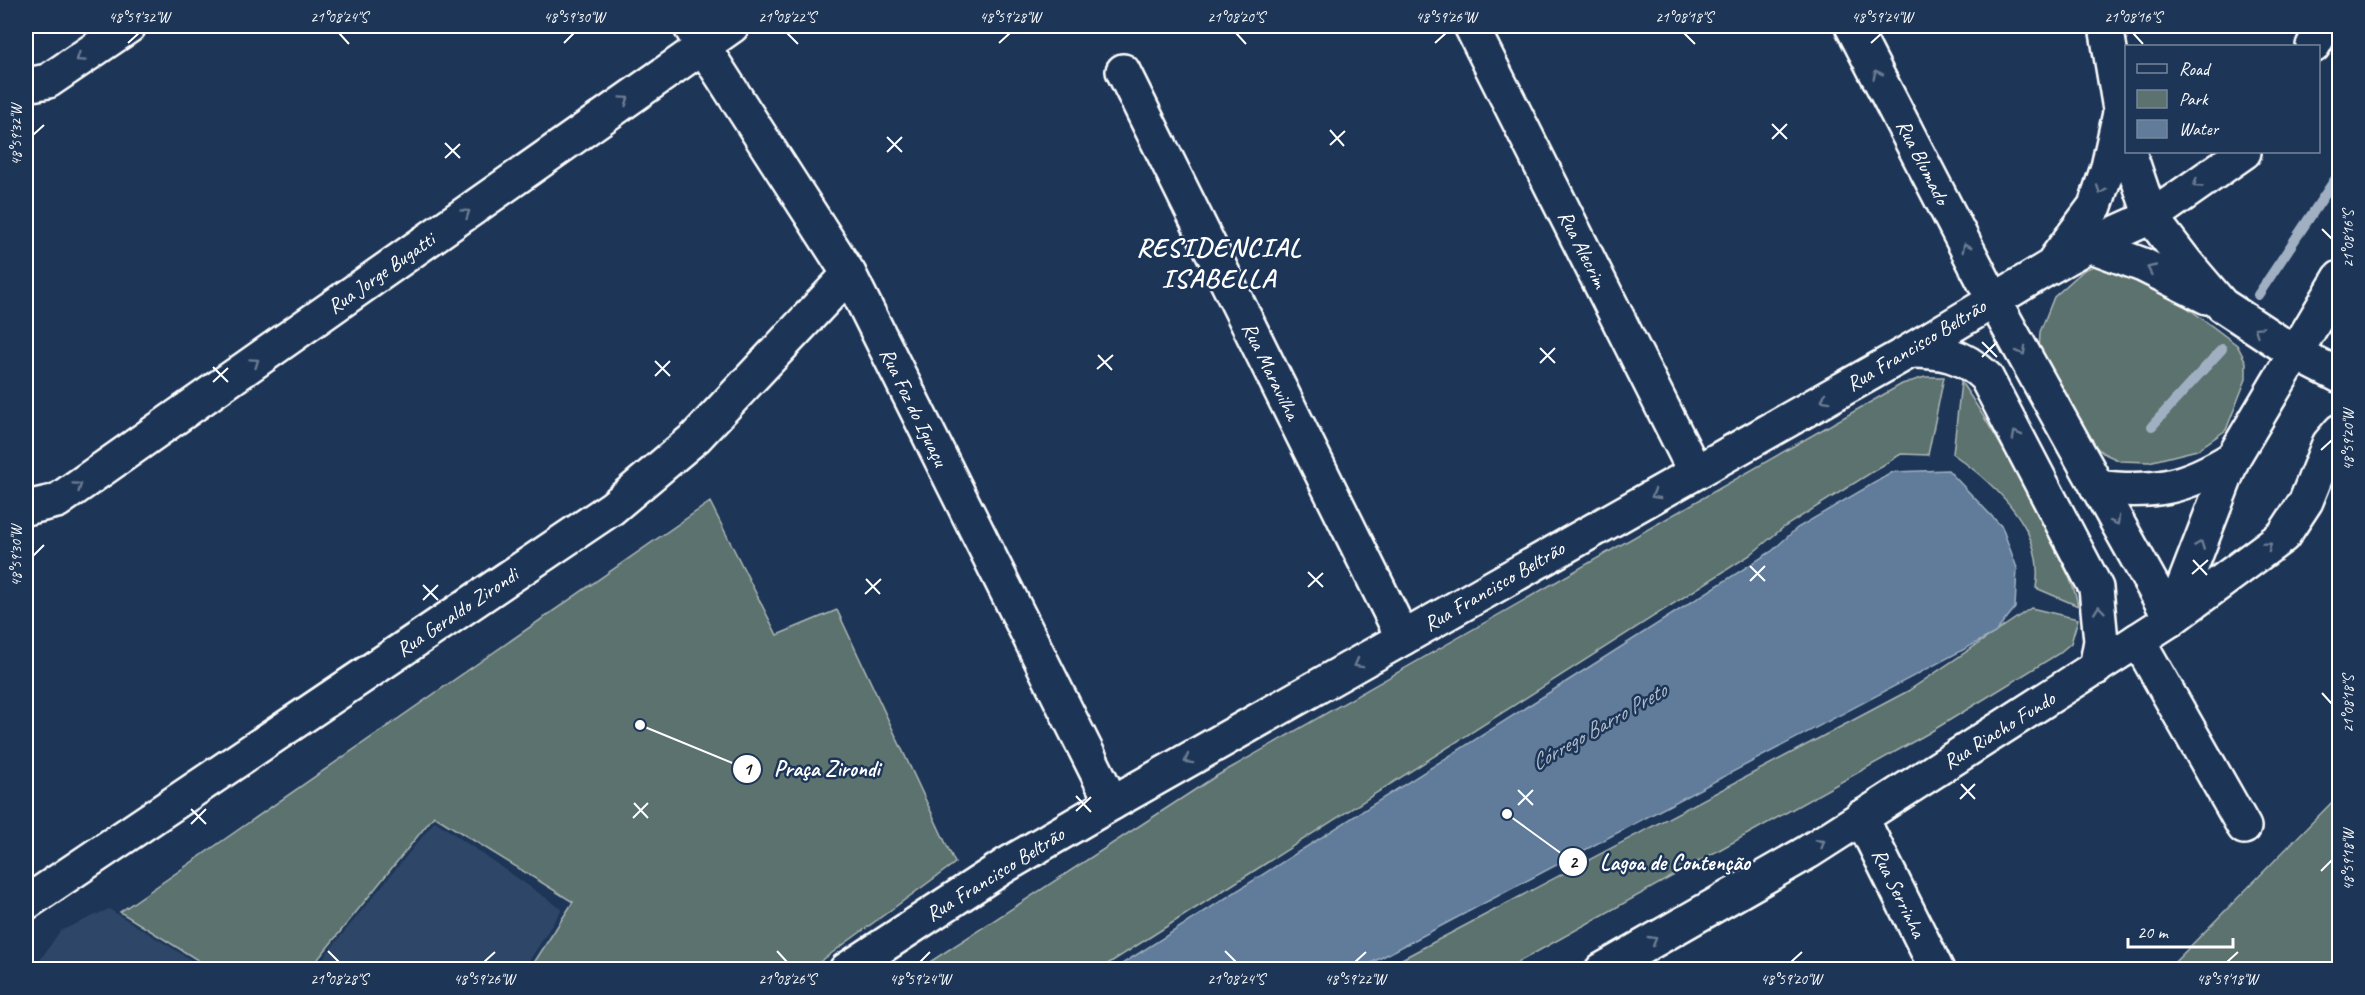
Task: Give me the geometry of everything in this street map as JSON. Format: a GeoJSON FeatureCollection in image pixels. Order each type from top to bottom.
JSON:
{"type":"FeatureCollection","features":[{"type":"Feature","properties":{"kind":"street"},"geometry":{"type":"LineString","coordinates":[[26,85],[48,81],[129,26]]}},
{"type":"Feature","properties":{"kind":"street","name":"Rua Jorge Bugatti"},"geometry":{"type":"LineString","coordinates":[[26,508],[57,501],[697,35],[732,26]]}},
{"type":"Feature","properties":{"kind":"street","name":"Rua Alecrim"},"geometry":{"type":"LineString","coordinates":[[1471,26],[1695,472]]}},
{"type":"Feature","properties":{"kind":"street","name":"Rua Blumado"},"geometry":{"type":"LineString","coordinates":[[1852,26],[1993,299],[2171,619]]}},
{"type":"Feature","properties":{"kind":"street"},"geometry":{"type":"LineString","coordinates":[[2048,268],[2095,206],[2122,111],[2106,26]]}},
{"type":"Feature","properties":{"kind":"street"},"geometry":{"type":"LineString","coordinates":[[2314,45],[2324,26]]}},
{"type":"Feature","properties":{"kind":"street","name":"Rua Foz do Iguaçu"},"geometry":{"type":"LineString","coordinates":[[697,35],[849,274],[1112,803]]}},
{"type":"Feature","properties":{"kind":"street","name":"Rua Maravilha"},"geometry":{"type":"LineString","coordinates":[[1123,71],[1403,638]]}},
{"type":"Feature","properties":{"kind":"street"},"geometry":{"type":"LineString","coordinates":[[2129,153],[2151,217],[2222,305]]}},
{"type":"Feature","properties":{"kind":"street","name":"Rua Francisco Beltrão"},"geometry":{"type":"LineString","coordinates":[[846,969],[1006,865],[1112,803],[1910,351],[1993,299],[2089,245],[2151,217],[2243,153]]}},
{"type":"Feature","properties":{"kind":"street"},"geometry":{"type":"LineString","coordinates":[[2089,245],[2143,265],[2222,305],[2295,353],[2340,376]]}},
{"type":"Feature","properties":{"kind":"street","name":"Rua Geraldo Zirondi"},"geometry":{"type":"LineString","coordinates":[[26,903],[612,508],[696,437],[849,274]]}},
{"type":"Feature","properties":{"kind":"street"},"geometry":{"type":"LineString","coordinates":[[2171,619],[2233,458],[2340,278]]}},
{"type":"Feature","properties":{"kind":"street"},"geometry":{"type":"LineString","coordinates":[[1910,351],[1953,354],[1965,359],[1986,376],[2096,588],[2101,641],[2096,668]]}},
{"type":"Feature","properties":{"kind":"street","name":"Rua Riacho Fundo"},"geometry":{"type":"LineString","coordinates":[[1602,969],[1808,852],[2171,619],[2283,536],[2306,501],[2329,444],[2340,431]]}},
{"type":"Feature","properties":{"kind":"street"},"geometry":{"type":"LineString","coordinates":[[2097,487],[2133,492],[2169,488],[2203,477],[2233,458]]}},
{"type":"Feature","properties":{"kind":"street"},"geometry":{"type":"LineString","coordinates":[[2138,640],[2244,827]]}},
{"type":"Feature","properties":{"kind":"street","name":"Rua Serrinha"},"geometry":{"type":"LineString","coordinates":[[1862,817],[1937,969]]}},
{"type":"Feature","properties":{"kind":"shaded area"},"geometry":{"type":"Polygon","coordinates":[[[435,821],[562,909],[524,969],[314,969],[435,821]]]}},
{"type":"Feature","properties":{"kind":"shaded area"},"geometry":{"type":"Polygon","coordinates":[[[109,909],[206,969],[34,969],[60,931],[109,909]]]}},
{"type":"Feature","properties":{"kind":"green space"},"geometry":{"type":"Polygon","coordinates":[[[2108,260],[2148,278],[2237,345],[2246,362],[2246,379],[2226,430],[2197,450],[2149,462],[2120,461],[2103,453],[2079,432],[2039,352],[2040,332],[2054,297],[2084,270],[2108,260]]]}},
{"type":"Feature","properties":{"kind":"green space"},"geometry":{"type":"Polygon","coordinates":[[[1925,377],[1944,377],[1928,455],[1901,454],[1784,527],[1750,555],[1100,969],[919,969],[1213,778],[1902,384],[1925,377]]]}},
{"type":"Feature","properties":{"kind":"green space"},"geometry":{"type":"Polygon","coordinates":[[[1961,382],[1997,439],[2030,499],[2067,572],[2078,606],[2036,588],[2037,567],[2033,547],[2025,528],[2001,495],[1953,454],[1961,382]]]}},
{"type":"Feature","properties":{"kind":"green space"},"geometry":{"type":"Polygon","coordinates":[[[710,502],[777,635],[837,610],[955,863],[810,969],[530,969],[573,902],[434,816],[310,969],[212,969],[120,912],[710,502]]]}},
{"type":"Feature","properties":{"kind":"green space"},"geometry":{"type":"Polygon","coordinates":[[[2031,608],[2078,619],[2071,643],[2058,654],[1927,734],[1506,969],[1381,970],[1908,691],[2031,608]]]}},
{"type":"Feature","properties":{"kind":"green space"},"geometry":{"type":"Polygon","coordinates":[[[2339,795],[2339,969],[2168,969],[2339,795]]]}},
{"type":"Feature","properties":{"kind":"water"},"geometry":{"type":"Polygon","coordinates":[[[1948,470],[2002,527],[2017,568],[2015,608],[1995,633],[1360,969],[1114,969],[1772,551],[1797,528],[1893,472],[1948,470]]]}},
{"type":"Feature","properties":{"kind":"waterway","name":"Córrego Barro Preto"},"geometry":{"type":"LineString","coordinates":[[2258,295],[2340,172]]}},
{"type":"Feature","properties":{"kind":"waterway"},"geometry":{"type":"LineString","coordinates":[[2152,426],[2222,349]]}},
{"type":"Feature","properties":{"kind":"place","name":"Praça Zirondi"},"geometry":{"type":"Point","coordinates":[640,725]}},
{"type":"Feature","properties":{"kind":"place","name":"Lagoa de Contenção"},"geometry":{"type":"Point","coordinates":[1507,814]}},
{"type":"Feature","properties":{"kind":"district","name":"RESIDENCIAL ISABELLA"},"geometry":{"type":"Point","coordinates":[1219,262]}}]}
